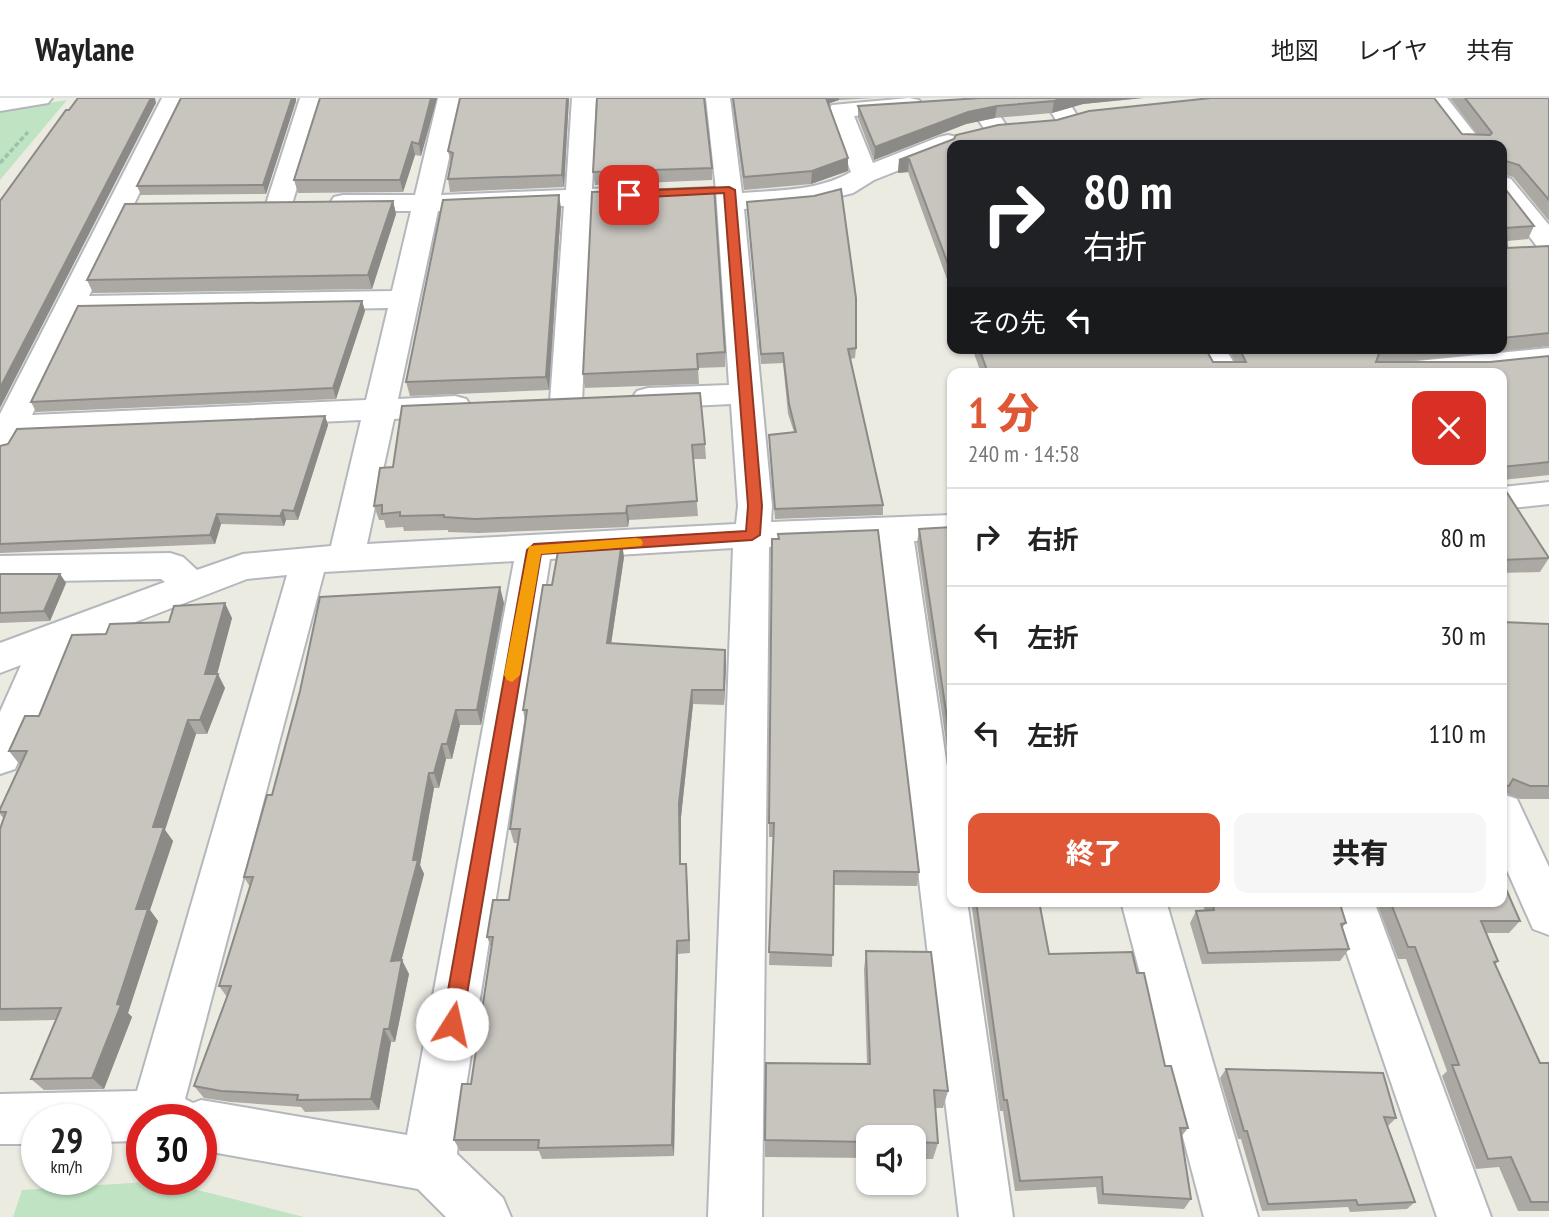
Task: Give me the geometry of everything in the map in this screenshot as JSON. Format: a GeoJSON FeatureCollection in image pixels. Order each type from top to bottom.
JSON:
{"type":"FeatureCollection","features":[{"type":"Feature","properties":{"kind":"street"},"geometry":{"type":"LineString","coordinates":[[0,104],[40,98]]}},
{"type":"Feature","properties":{"kind":"street"},"geometry":{"type":"LineString","coordinates":[[3,439],[71,305],[133,206],[174,98]]}},
{"type":"Feature","properties":{"kind":"street"},"geometry":{"type":"LineString","coordinates":[[300,204],[312,98]]}},
{"type":"Feature","properties":{"kind":"street"},"geometry":{"type":"LineString","coordinates":[[181,1104],[328,559],[379,410],[450,98]]}},
{"type":"Feature","properties":{"kind":"street"},"geometry":{"type":"LineString","coordinates":[[584,98],[578,197],[580,401],[744,394]]}},
{"type":"Feature","properties":{"kind":"street"},"geometry":{"type":"LineString","coordinates":[[718,98],[722,194],[755,506],[749,585],[735,1217]]}},
{"type":"Feature","properties":{"kind":"street"},"geometry":{"type":"LineString","coordinates":[[1054,98],[1081,140]]}},
{"type":"Feature","properties":{"kind":"street"},"geometry":{"type":"LineString","coordinates":[[1435,98],[1468,140]]}},
{"type":"Feature","properties":{"kind":"street"},"geometry":{"type":"LineString","coordinates":[[865,175],[840,110],[977,99],[1000,129]]}},
{"type":"Feature","properties":{"kind":"street"},"geometry":{"type":"LineString","coordinates":[[968,140],[1000,129],[1097,112]]}},
{"type":"Feature","properties":{"kind":"street"},"geometry":{"type":"LineString","coordinates":[[722,194],[813,195],[844,187],[865,175],[947,147]]}},
{"type":"Feature","properties":{"kind":"street"},"geometry":{"type":"LineString","coordinates":[[1507,192],[1541,247]]}},
{"type":"Feature","properties":{"kind":"street"},"geometry":{"type":"LineString","coordinates":[[253,204],[426,203],[668,193]]}},
{"type":"Feature","properties":{"kind":"street"},"geometry":{"type":"LineString","coordinates":[[71,305],[404,299]]}},
{"type":"Feature","properties":{"kind":"street"},"geometry":{"type":"LineString","coordinates":[[1438,368],[1549,357]]}},
{"type":"Feature","properties":{"kind":"street"},"geometry":{"type":"LineString","coordinates":[[0,380],[34,379]]}},
{"type":"Feature","properties":{"kind":"street"},"geometry":{"type":"LineString","coordinates":[[3,439],[379,410],[488,405]]}},
{"type":"Feature","properties":{"kind":"street"},"geometry":{"type":"LineString","coordinates":[[1507,498],[1549,494]]}},
{"type":"Feature","properties":{"kind":"street"},"geometry":{"type":"LineString","coordinates":[[0,658],[243,567],[328,559],[534,550],[752,535],[947,527]]}},
{"type":"Feature","properties":{"kind":"street"},"geometry":{"type":"LineString","coordinates":[[895,530],[986,1217]]}},
{"type":"Feature","properties":{"kind":"street"},"geometry":{"type":"LineString","coordinates":[[431,1165],[433,1130],[534,550]]}},
{"type":"Feature","properties":{"kind":"street"},"geometry":{"type":"LineString","coordinates":[[0,569],[170,566],[192,586]]}},
{"type":"Feature","properties":{"kind":"street"},"geometry":{"type":"LineString","coordinates":[[0,757],[53,638]]}},
{"type":"Feature","properties":{"kind":"street"},"geometry":{"type":"LineString","coordinates":[[1507,823],[1549,915]]}},
{"type":"Feature","properties":{"kind":"street"},"geometry":{"type":"LineString","coordinates":[[1145,907],[1231,1217]]}},
{"type":"Feature","properties":{"kind":"street"},"geometry":{"type":"LineString","coordinates":[[1353,907],[1464,1217]]}},
{"type":"Feature","properties":{"kind":"street"},"geometry":{"type":"LineString","coordinates":[[0,1119],[126,1120]]}},
{"type":"Feature","properties":{"kind":"street"},"geometry":{"type":"LineString","coordinates":[[217,1127],[431,1165],[484,1217]]}},
{"type":"Feature","properties":{"kind":"path"},"geometry":{"type":"LineString","coordinates":[[0,156],[7,155]]}},
{"type":"Feature","properties":{"kind":"green space"},"geometry":{"type":"Polygon","coordinates":[[[67,100],[0,180],[0,111],[67,100]]]}},
{"type":"Feature","properties":{"kind":"green space"},"geometry":{"type":"Polygon","coordinates":[[[126,1183],[126,1195],[217,1195],[304,1217],[13,1217],[21,1193],[112,1195],[112,1184],[126,1183]]]}},
{"type":"Feature","properties":{"kind":"building"},"geometry":{"type":"Polygon","coordinates":[[[78,98],[151,98],[0,388],[0,201],[66,110],[69,110],[78,98]]]}},
{"type":"Feature","properties":{"kind":"building"},"geometry":{"type":"Polygon","coordinates":[[[181,98],[292,98],[263,185],[137,186],[181,98]]]}},
{"type":"Feature","properties":{"kind":"building"},"geometry":{"type":"Polygon","coordinates":[[[320,98],[431,98],[419,144],[412,142],[400,180],[294,180],[320,98]]]}},
{"type":"Feature","properties":{"kind":"building"},"geometry":{"type":"Polygon","coordinates":[[[460,98],[567,98],[562,175],[448,179],[453,153],[448,151],[460,98]]]}},
{"type":"Feature","properties":{"kind":"building"},"geometry":{"type":"Polygon","coordinates":[[[597,98],[704,98],[712,168],[593,172],[597,98]]]}},
{"type":"Feature","properties":{"kind":"building"},"geometry":{"type":"Polygon","coordinates":[[[733,98],[826,98],[848,158],[812,171],[744,177],[733,98]]]}},
{"type":"Feature","properties":{"kind":"building"},"geometry":{"type":"Polygon","coordinates":[[[980,98],[1064,98],[968,112],[875,147],[858,106],[980,98]]]}},
{"type":"Feature","properties":{"kind":"building"},"geometry":{"type":"Polygon","coordinates":[[[1211,98],[1434,98],[1462,134],[1490,135],[1492,133],[1465,98],[1549,98],[1549,200],[1519,165],[1507,161],[1507,140],[951,140],[956,135],[998,125],[1057,120],[1089,111],[1211,98]]]}},
{"type":"Feature","properties":{"kind":"building"},"geometry":{"type":"Polygon","coordinates":[[[947,142],[947,262],[909,159],[899,160],[947,142]]]}},
{"type":"Feature","properties":{"kind":"building"},"geometry":{"type":"Polygon","coordinates":[[[714,187],[725,352],[697,354],[698,369],[583,374],[592,192],[714,187]]]}},
{"type":"Feature","properties":{"kind":"building"},"geometry":{"type":"Polygon","coordinates":[[[841,189],[856,298],[856,348],[848,349],[883,505],[775,509],[769,435],[796,432],[789,404],[783,353],[761,354],[747,202],[814,196],[841,189]]]}},
{"type":"Feature","properties":{"kind":"building"},"geometry":{"type":"Polygon","coordinates":[[[1507,191],[1534,226],[1507,228],[1507,191]]]}},
{"type":"Feature","properties":{"kind":"building"},"geometry":{"type":"Polygon","coordinates":[[[559,195],[546,377],[406,382],[443,200],[559,195]]]}},
{"type":"Feature","properties":{"kind":"building"},"geometry":{"type":"Polygon","coordinates":[[[393,201],[368,275],[87,280],[125,204],[393,201]]]}},
{"type":"Feature","properties":{"kind":"building"},"geometry":{"type":"Polygon","coordinates":[[[1549,246],[1549,333],[1507,337],[1507,248],[1549,246]]]}},
{"type":"Feature","properties":{"kind":"building"},"geometry":{"type":"Polygon","coordinates":[[[362,301],[333,388],[31,402],[78,306],[362,301]]]}},
{"type":"Feature","properties":{"kind":"building"},"geometry":{"type":"Polygon","coordinates":[[[981,354],[1208,354],[1213,362],[1246,362],[1242,354],[1379,354],[1376,362],[1490,362],[1549,356],[1549,462],[1507,466],[1507,368],[986,368],[981,354]]]}},
{"type":"Feature","properties":{"kind":"building"},"geometry":{"type":"Polygon","coordinates":[[[700,393],[705,444],[692,445],[697,501],[627,506],[626,513],[475,519],[444,515],[400,516],[400,512],[382,514],[382,505],[374,506],[380,468],[393,467],[402,406],[700,393]]]}},
{"type":"Feature","properties":{"kind":"building"},"geometry":{"type":"Polygon","coordinates":[[[325,416],[294,511],[283,510],[280,516],[217,514],[210,535],[0,544],[0,446],[8,444],[17,429],[325,416]]]}},
{"type":"Feature","properties":{"kind":"building"},"geometry":{"type":"Polygon","coordinates":[[[1507,493],[1549,558],[1507,560],[1507,493]]]}},
{"type":"Feature","properties":{"kind":"building"},"geometry":{"type":"Polygon","coordinates":[[[947,527],[947,718],[919,529],[947,527]]]}},
{"type":"Feature","properties":{"kind":"building"},"geometry":{"type":"Polygon","coordinates":[[[878,530],[919,872],[834,871],[833,955],[769,952],[774,823],[769,823],[772,539],[779,539],[778,534],[878,530]]]}},
{"type":"Feature","properties":{"kind":"building"},"geometry":{"type":"Polygon","coordinates":[[[622,542],[607,643],[725,650],[724,690],[692,690],[679,803],[680,864],[686,864],[689,940],[677,941],[672,1145],[538,1148],[539,1140],[454,1140],[462,1084],[471,1084],[493,937],[487,937],[493,900],[509,900],[520,829],[510,829],[527,710],[523,710],[543,585],[552,585],[559,546],[622,542]]]}},
{"type":"Feature","properties":{"kind":"building"},"geometry":{"type":"Polygon","coordinates":[[[0,574],[60,574],[44,611],[0,613],[0,574]]]}},
{"type":"Feature","properties":{"kind":"building"},"geometry":{"type":"Polygon","coordinates":[[[500,587],[477,710],[456,710],[447,744],[442,744],[434,773],[429,773],[413,860],[418,860],[391,961],[402,960],[389,1029],[384,1029],[371,1099],[297,1100],[298,1095],[221,1091],[194,1086],[231,986],[219,986],[253,877],[244,877],[267,795],[272,795],[300,691],[320,597],[500,587]]]}},
{"type":"Feature","properties":{"kind":"building"},"geometry":{"type":"Polygon","coordinates":[[[225,603],[205,674],[218,674],[200,720],[188,720],[153,827],[164,827],[136,909],[148,909],[117,1004],[121,1005],[92,1078],[31,1079],[61,1008],[0,1009],[0,829],[6,812],[0,812],[0,809],[27,751],[9,751],[25,716],[39,716],[72,635],[106,634],[110,624],[169,622],[174,606],[225,603]]]}},
{"type":"Feature","properties":{"kind":"building"},"geometry":{"type":"Polygon","coordinates":[[[1507,622],[1549,624],[1549,786],[1530,786],[1513,779],[1509,786],[1507,622]]]}},
{"type":"Feature","properties":{"kind":"building"},"geometry":{"type":"Polygon","coordinates":[[[1507,891],[1520,921],[1481,921],[1498,961],[1494,962],[1540,1063],[1549,1063],[1549,1202],[1531,1202],[1511,1157],[1488,1159],[1452,1065],[1459,1065],[1415,947],[1408,947],[1392,907],[1507,907],[1507,891]]]}},
{"type":"Feature","properties":{"kind":"building"},"geometry":{"type":"Polygon","coordinates":[[[977,907],[1040,907],[1049,954],[1132,952],[1137,973],[1144,973],[1165,1066],[1171,1066],[1188,1128],[1180,1128],[1191,1199],[1103,1194],[1102,1177],[1020,1181],[1007,1100],[1004,1100],[977,907]]]}},
{"type":"Feature","properties":{"kind":"building"},"geometry":{"type":"Polygon","coordinates":[[[1213,907],[1341,907],[1346,923],[1341,924],[1349,949],[1208,953],[1196,911],[1214,910],[1213,907]]]}},
{"type":"Feature","properties":{"kind":"building"},"geometry":{"type":"Polygon","coordinates":[[[866,951],[931,952],[948,1091],[934,1090],[938,1143],[926,1142],[926,1125],[856,1125],[856,1142],[765,1140],[766,1063],[870,1064],[866,951]]]}},
{"type":"Feature","properties":{"kind":"building"},"geometry":{"type":"Polygon","coordinates":[[[1226,1069],[1383,1073],[1396,1118],[1384,1117],[1415,1202],[1358,1205],[1356,1200],[1268,1204],[1226,1069]]]}},
{"type":"Feature","properties":{"kind":"slow traffic"},"geometry":{"type":"LineString","coordinates":[[512,675],[534,550],[636,543]]}},
{"type":"Feature","properties":{"kind":"route"},"geometry":{"type":"LineString","coordinates":[[452,1024],[534,550],[752,535],[755,506],[729,190],[629,195]]}}]}
